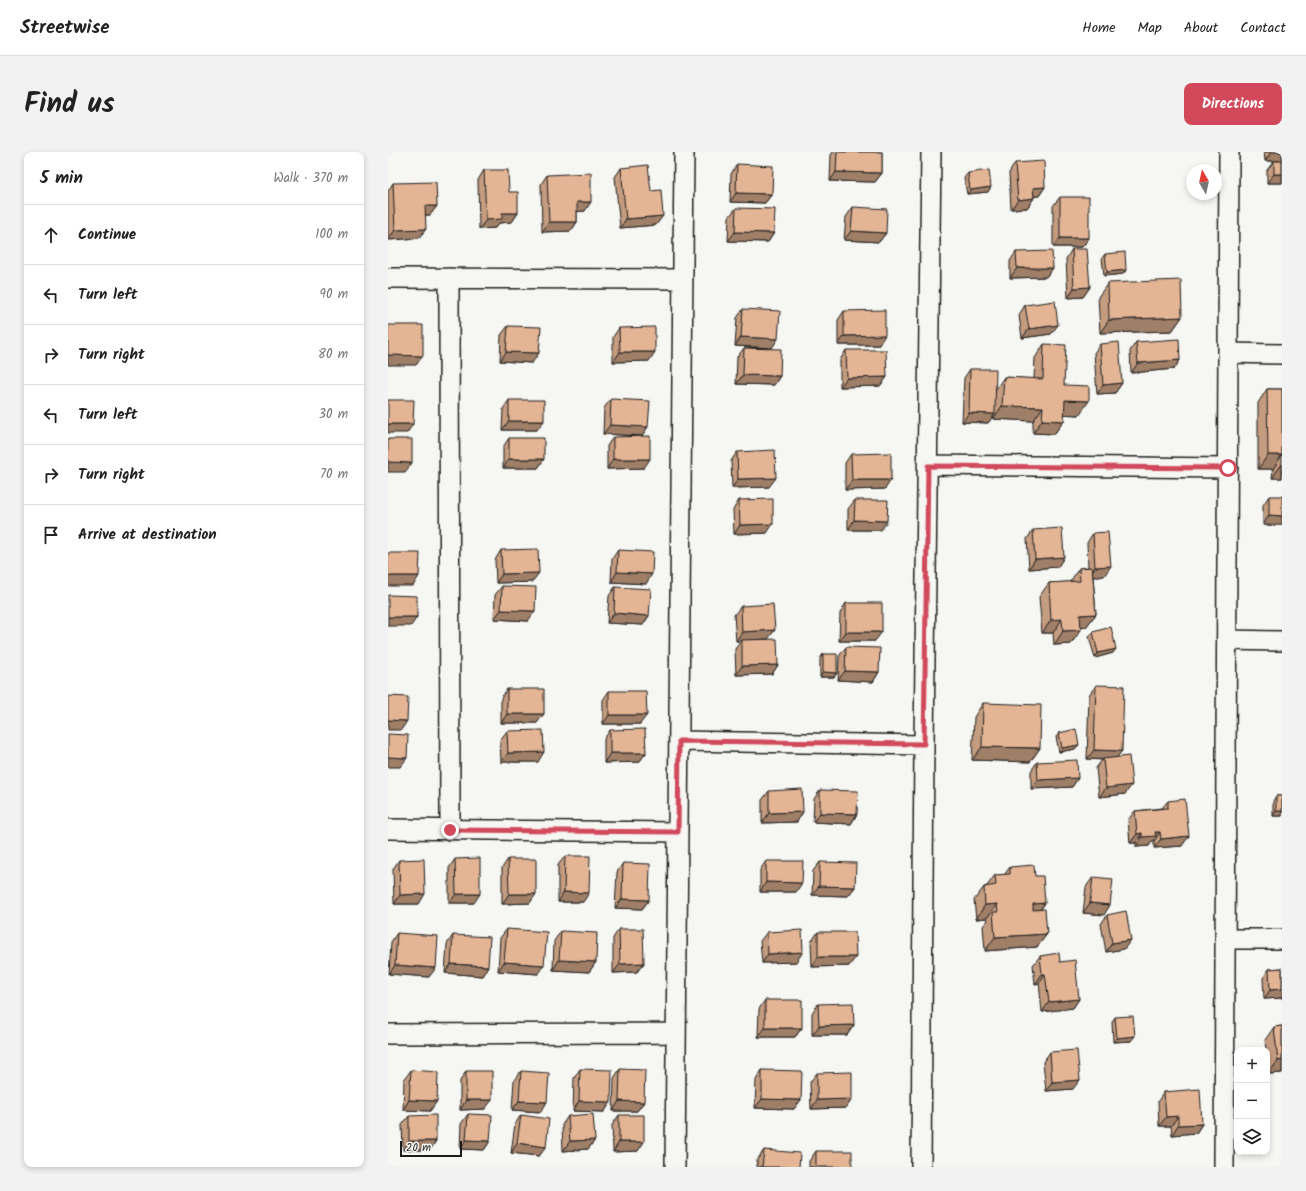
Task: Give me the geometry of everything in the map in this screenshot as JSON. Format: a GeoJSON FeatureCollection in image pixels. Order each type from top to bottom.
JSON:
{"type":"FeatureCollection","features":[{"type":"Feature","properties":{"kind":"street"},"geometry":{"type":"LineString","coordinates":[[675,1167],[684,152]]}},
{"type":"Feature","properties":{"kind":"street"},"geometry":{"type":"LineString","coordinates":[[920,1167],[931,152]]}},
{"type":"Feature","properties":{"kind":"street"},"geometry":{"type":"LineString","coordinates":[[1224,1167],[1229,152]]}},
{"type":"Feature","properties":{"kind":"street"},"geometry":{"type":"LineString","coordinates":[[388,278],[683,278]]}},
{"type":"Feature","properties":{"kind":"street"},"geometry":{"type":"LineString","coordinates":[[449,278],[450,830]]}},
{"type":"Feature","properties":{"kind":"street"},"geometry":{"type":"LineString","coordinates":[[1228,353],[1282,354]]}},
{"type":"Feature","properties":{"kind":"street"},"geometry":{"type":"LineString","coordinates":[[928,466],[1228,468]]}},
{"type":"Feature","properties":{"kind":"street"},"geometry":{"type":"LineString","coordinates":[[1227,640],[1282,640]]}},
{"type":"Feature","properties":{"kind":"street"},"geometry":{"type":"LineString","coordinates":[[679,741],[924,744]]}},
{"type":"Feature","properties":{"kind":"street"},"geometry":{"type":"LineString","coordinates":[[388,829],[678,832]]}},
{"type":"Feature","properties":{"kind":"street"},"geometry":{"type":"LineString","coordinates":[[1225,939],[1282,939]]}},
{"type":"Feature","properties":{"kind":"street"},"geometry":{"type":"LineString","coordinates":[[388,1034],[676,1033]]}},
{"type":"Feature","properties":{"kind":"building"},"geometry":{"type":"Polygon","coordinates":[[[837,152],[882,152],[882,173],[836,172],[837,152]]]}},
{"type":"Feature","properties":{"kind":"building"},"geometry":{"type":"Polygon","coordinates":[[[1044,161],[1045,187],[1033,188],[1034,198],[1018,200],[1015,163],[1044,161]]]}},
{"type":"Feature","properties":{"kind":"building"},"geometry":{"type":"Polygon","coordinates":[[[1274,161],[1282,161],[1282,174],[1274,174],[1274,161]]]}},
{"type":"Feature","properties":{"kind":"building"},"geometry":{"type":"Polygon","coordinates":[[[737,164],[773,166],[772,194],[736,193],[737,164]]]}},
{"type":"Feature","properties":{"kind":"building"},"geometry":{"type":"Polygon","coordinates":[[[648,165],[651,191],[661,190],[663,216],[626,219],[621,168],[648,165]]]}},
{"type":"Feature","properties":{"kind":"building"},"geometry":{"type":"Polygon","coordinates":[[[484,170],[508,170],[509,192],[518,192],[518,213],[502,213],[502,219],[486,220],[484,170]]]}},
{"type":"Feature","properties":{"kind":"building"},"geometry":{"type":"Polygon","coordinates":[[[989,170],[991,187],[970,190],[968,173],[989,170]]]}},
{"type":"Feature","properties":{"kind":"building"},"geometry":{"type":"Polygon","coordinates":[[[591,173],[591,202],[577,202],[577,222],[549,222],[547,175],[591,173]]]}},
{"type":"Feature","properties":{"kind":"building"},"geometry":{"type":"Polygon","coordinates":[[[436,182],[437,206],[425,206],[426,229],[395,230],[393,183],[436,182]]]}},
{"type":"Feature","properties":{"kind":"building"},"geometry":{"type":"Polygon","coordinates":[[[1060,197],[1089,197],[1089,238],[1060,238],[1060,197]]]}},
{"type":"Feature","properties":{"kind":"building"},"geometry":{"type":"Polygon","coordinates":[[[853,207],[887,209],[886,233],[851,231],[853,207]]]}},
{"type":"Feature","properties":{"kind":"building"},"geometry":{"type":"Polygon","coordinates":[[[736,208],[775,209],[774,233],[735,232],[736,208]]]}},
{"type":"Feature","properties":{"kind":"building"},"geometry":{"type":"Polygon","coordinates":[[[1072,249],[1087,249],[1090,287],[1074,288],[1072,249]]]}},
{"type":"Feature","properties":{"kind":"building"},"geometry":{"type":"Polygon","coordinates":[[[1052,251],[1053,268],[1017,268],[1016,252],[1052,251]]]}},
{"type":"Feature","properties":{"kind":"building"},"geometry":{"type":"Polygon","coordinates":[[[1125,252],[1126,270],[1107,272],[1105,254],[1125,252]]]}},
{"type":"Feature","properties":{"kind":"building"},"geometry":{"type":"Polygon","coordinates":[[[1181,280],[1182,317],[1109,320],[1108,283],[1181,280]]]}},
{"type":"Feature","properties":{"kind":"building"},"geometry":{"type":"Polygon","coordinates":[[[1055,301],[1058,325],[1029,329],[1025,305],[1055,301]]]}},
{"type":"Feature","properties":{"kind":"building"},"geometry":{"type":"Polygon","coordinates":[[[743,309],[780,311],[778,339],[741,337],[743,309]]]}},
{"type":"Feature","properties":{"kind":"building"},"geometry":{"type":"Polygon","coordinates":[[[885,310],[885,335],[844,336],[844,311],[885,310]]]}},
{"type":"Feature","properties":{"kind":"building"},"geometry":{"type":"Polygon","coordinates":[[[388,325],[423,325],[423,356],[388,355],[388,325]]]}},
{"type":"Feature","properties":{"kind":"building"},"geometry":{"type":"Polygon","coordinates":[[[508,326],[541,327],[539,353],[506,352],[508,326]]]}},
{"type":"Feature","properties":{"kind":"building"},"geometry":{"type":"Polygon","coordinates":[[[655,327],[655,352],[620,352],[619,328],[655,327]]]}},
{"type":"Feature","properties":{"kind":"building"},"geometry":{"type":"Polygon","coordinates":[[[1179,339],[1180,360],[1138,363],[1136,342],[1179,339]]]}},
{"type":"Feature","properties":{"kind":"building"},"geometry":{"type":"Polygon","coordinates":[[[1119,342],[1122,383],[1103,385],[1100,344],[1119,342]]]}},
{"type":"Feature","properties":{"kind":"building"},"geometry":{"type":"Polygon","coordinates":[[[1044,344],[1066,345],[1064,385],[1089,386],[1089,401],[1065,400],[1064,421],[1042,420],[1043,407],[1002,406],[1004,377],[1043,379],[1044,344]]]}},
{"type":"Feature","properties":{"kind":"building"},"geometry":{"type":"Polygon","coordinates":[[[744,348],[781,349],[780,376],[743,375],[744,348]]]}},
{"type":"Feature","properties":{"kind":"building"},"geometry":{"type":"Polygon","coordinates":[[[846,350],[886,350],[887,377],[847,378],[846,350]]]}},
{"type":"Feature","properties":{"kind":"building"},"geometry":{"type":"Polygon","coordinates":[[[970,369],[996,369],[995,414],[969,413],[970,369]]]}},
{"type":"Feature","properties":{"kind":"building"},"geometry":{"type":"Polygon","coordinates":[[[1267,389],[1282,389],[1282,455],[1268,455],[1267,389]]]}},
{"type":"Feature","properties":{"kind":"building"},"geometry":{"type":"Polygon","coordinates":[[[611,399],[650,401],[648,427],[610,425],[611,399]]]}},
{"type":"Feature","properties":{"kind":"building"},"geometry":{"type":"Polygon","coordinates":[[[388,400],[414,400],[413,424],[388,424],[388,400]]]}},
{"type":"Feature","properties":{"kind":"building"},"geometry":{"type":"Polygon","coordinates":[[[509,400],[544,400],[544,421],[509,421],[509,400]]]}},
{"type":"Feature","properties":{"kind":"building"},"geometry":{"type":"Polygon","coordinates":[[[650,436],[650,459],[613,459],[613,437],[650,436]]]}},
{"type":"Feature","properties":{"kind":"building"},"geometry":{"type":"Polygon","coordinates":[[[509,438],[544,438],[544,459],[509,459],[509,438]]]}},
{"type":"Feature","properties":{"kind":"building"},"geometry":{"type":"Polygon","coordinates":[[[388,439],[412,439],[412,463],[388,462],[388,439]]]}},
{"type":"Feature","properties":{"kind":"building"},"geometry":{"type":"Polygon","coordinates":[[[775,450],[776,478],[738,479],[737,452],[775,450]]]}},
{"type":"Feature","properties":{"kind":"building"},"geometry":{"type":"Polygon","coordinates":[[[891,453],[891,480],[852,480],[851,454],[891,453]]]}},
{"type":"Feature","properties":{"kind":"building"},"geometry":{"type":"Polygon","coordinates":[[[1269,496],[1282,496],[1282,516],[1269,515],[1269,496]]]}},
{"type":"Feature","properties":{"kind":"building"},"geometry":{"type":"Polygon","coordinates":[[[773,499],[773,524],[740,525],[739,500],[773,499]]]}},
{"type":"Feature","properties":{"kind":"building"},"geometry":{"type":"Polygon","coordinates":[[[855,500],[888,500],[887,521],[854,520],[855,500]]]}},
{"type":"Feature","properties":{"kind":"building"},"geometry":{"type":"Polygon","coordinates":[[[1062,528],[1064,557],[1035,559],[1033,530],[1062,528]]]}},
{"type":"Feature","properties":{"kind":"building"},"geometry":{"type":"Polygon","coordinates":[[[1108,532],[1111,566],[1095,567],[1093,533],[1108,532]]]}},
{"type":"Feature","properties":{"kind":"building"},"geometry":{"type":"Polygon","coordinates":[[[538,549],[539,573],[502,574],[501,550],[538,549]]]}},
{"type":"Feature","properties":{"kind":"building"},"geometry":{"type":"Polygon","coordinates":[[[618,550],[653,552],[652,574],[617,572],[618,550]]]}},
{"type":"Feature","properties":{"kind":"building"},"geometry":{"type":"Polygon","coordinates":[[[388,553],[420,553],[419,576],[388,576],[388,553]]]}},
{"type":"Feature","properties":{"kind":"building"},"geometry":{"type":"Polygon","coordinates":[[[1092,567],[1096,614],[1080,615],[1081,630],[1063,631],[1062,619],[1051,620],[1049,583],[1080,581],[1079,568],[1092,567]]]}},
{"type":"Feature","properties":{"kind":"building"},"geometry":{"type":"Polygon","coordinates":[[[502,586],[536,587],[535,611],[501,610],[502,586]]]}},
{"type":"Feature","properties":{"kind":"building"},"geometry":{"type":"Polygon","coordinates":[[[615,587],[651,589],[649,616],[614,613],[615,587]]]}},
{"type":"Feature","properties":{"kind":"building"},"geometry":{"type":"Polygon","coordinates":[[[388,595],[417,596],[417,617],[388,617],[388,595]]]}},
{"type":"Feature","properties":{"kind":"building"},"geometry":{"type":"Polygon","coordinates":[[[846,603],[882,603],[882,632],[846,632],[846,603]]]}},
{"type":"Feature","properties":{"kind":"building"},"geometry":{"type":"Polygon","coordinates":[[[773,604],[775,630],[742,632],[741,606],[773,604]]]}},
{"type":"Feature","properties":{"kind":"building"},"geometry":{"type":"Polygon","coordinates":[[[1111,627],[1116,649],[1098,653],[1093,632],[1111,627]]]}},
{"type":"Feature","properties":{"kind":"building"},"geometry":{"type":"Polygon","coordinates":[[[777,639],[778,665],[742,666],[742,640],[777,639]]]}},
{"type":"Feature","properties":{"kind":"building"},"geometry":{"type":"Polygon","coordinates":[[[846,647],[880,648],[879,672],[845,671],[846,647]]]}},
{"type":"Feature","properties":{"kind":"building"},"geometry":{"type":"Polygon","coordinates":[[[823,654],[837,654],[837,673],[823,672],[823,654]]]}},
{"type":"Feature","properties":{"kind":"building"},"geometry":{"type":"Polygon","coordinates":[[[1096,685],[1124,686],[1122,751],[1094,750],[1096,685]]]}},
{"type":"Feature","properties":{"kind":"building"},"geometry":{"type":"Polygon","coordinates":[[[507,689],[544,689],[544,714],[507,714],[507,689]]]}},
{"type":"Feature","properties":{"kind":"building"},"geometry":{"type":"Polygon","coordinates":[[[609,691],[646,691],[647,715],[609,715],[609,691]]]}},
{"type":"Feature","properties":{"kind":"building"},"geometry":{"type":"Polygon","coordinates":[[[388,696],[408,697],[407,721],[388,720],[388,696]]]}},
{"type":"Feature","properties":{"kind":"building"},"geometry":{"type":"Polygon","coordinates":[[[983,703],[1041,705],[1040,748],[982,747],[983,703]]]}},
{"type":"Feature","properties":{"kind":"building"},"geometry":{"type":"Polygon","coordinates":[[[645,729],[646,753],[610,753],[610,730],[645,729]]]}},
{"type":"Feature","properties":{"kind":"building"},"geometry":{"type":"Polygon","coordinates":[[[1076,729],[1079,745],[1062,748],[1059,733],[1076,729]]]}},
{"type":"Feature","properties":{"kind":"building"},"geometry":{"type":"Polygon","coordinates":[[[543,730],[544,752],[508,753],[507,731],[543,730]]]}},
{"type":"Feature","properties":{"kind":"building"},"geometry":{"type":"Polygon","coordinates":[[[388,734],[408,735],[407,758],[388,757],[388,734]]]}},
{"type":"Feature","properties":{"kind":"building"},"geometry":{"type":"Polygon","coordinates":[[[1129,756],[1132,785],[1106,788],[1103,759],[1129,756]]]}},
{"type":"Feature","properties":{"kind":"building"},"geometry":{"type":"Polygon","coordinates":[[[1077,760],[1078,778],[1038,780],[1037,762],[1077,760]]]}},
{"type":"Feature","properties":{"kind":"building"},"geometry":{"type":"Polygon","coordinates":[[[802,789],[803,812],[769,813],[769,791],[802,789]]]}},
{"type":"Feature","properties":{"kind":"building"},"geometry":{"type":"Polygon","coordinates":[[[820,790],[858,791],[857,814],[820,813],[820,790]]]}},
{"type":"Feature","properties":{"kind":"building"},"geometry":{"type":"Polygon","coordinates":[[[1276,796],[1282,796],[1282,811],[1276,811],[1276,796]]]}},
{"type":"Feature","properties":{"kind":"building"},"geometry":{"type":"Polygon","coordinates":[[[1185,799],[1189,836],[1161,839],[1160,832],[1155,832],[1156,836],[1142,837],[1142,833],[1137,834],[1135,811],[1168,808],[1168,801],[1185,799]]]}},
{"type":"Feature","properties":{"kind":"building"},"geometry":{"type":"Polygon","coordinates":[[[565,856],[590,856],[589,893],[564,892],[565,856]]]}},
{"type":"Feature","properties":{"kind":"building"},"geometry":{"type":"Polygon","coordinates":[[[480,858],[480,894],[456,894],[455,859],[480,858]]]}},
{"type":"Feature","properties":{"kind":"building"},"geometry":{"type":"Polygon","coordinates":[[[424,859],[425,894],[400,895],[399,860],[424,859]]]}},
{"type":"Feature","properties":{"kind":"building"},"geometry":{"type":"Polygon","coordinates":[[[508,859],[536,859],[536,894],[509,894],[508,859]]]}},
{"type":"Feature","properties":{"kind":"building"},"geometry":{"type":"Polygon","coordinates":[[[766,861],[803,861],[802,883],[766,882],[766,861]]]}},
{"type":"Feature","properties":{"kind":"building"},"geometry":{"type":"Polygon","coordinates":[[[820,862],[856,863],[855,887],[819,886],[820,862]]]}},
{"type":"Feature","properties":{"kind":"building"},"geometry":{"type":"Polygon","coordinates":[[[623,863],[650,864],[649,900],[622,899],[623,863]]]}},
{"type":"Feature","properties":{"kind":"building"},"geometry":{"type":"Polygon","coordinates":[[[1034,865],[1035,876],[1043,876],[1045,903],[1033,904],[1033,910],[1045,909],[1047,934],[995,937],[993,912],[998,912],[997,904],[985,905],[984,887],[996,885],[995,875],[1010,874],[1010,867],[1034,865]]]}},
{"type":"Feature","properties":{"kind":"building"},"geometry":{"type":"Polygon","coordinates":[[[1093,877],[1113,879],[1110,905],[1090,903],[1093,877]]]}},
{"type":"Feature","properties":{"kind":"building"},"geometry":{"type":"Polygon","coordinates":[[[1126,911],[1131,940],[1112,943],[1107,915],[1126,911]]]}},
{"type":"Feature","properties":{"kind":"building"},"geometry":{"type":"Polygon","coordinates":[[[507,929],[547,932],[544,965],[504,962],[507,929]]]}},
{"type":"Feature","properties":{"kind":"building"},"geometry":{"type":"Polygon","coordinates":[[[619,929],[643,929],[644,963],[620,964],[619,929]]]}},
{"type":"Feature","properties":{"kind":"building"},"geometry":{"type":"Polygon","coordinates":[[[802,930],[803,952],[768,954],[767,932],[802,930]]]}},
{"type":"Feature","properties":{"kind":"building"},"geometry":{"type":"Polygon","coordinates":[[[561,931],[597,933],[596,962],[559,960],[561,931]]]}},
{"type":"Feature","properties":{"kind":"building"},"geometry":{"type":"Polygon","coordinates":[[[818,932],[855,932],[856,957],[818,957],[818,932]]]}},
{"type":"Feature","properties":{"kind":"building"},"geometry":{"type":"Polygon","coordinates":[[[397,933],[438,936],[436,968],[395,965],[397,933]]]}},
{"type":"Feature","properties":{"kind":"building"},"geometry":{"type":"Polygon","coordinates":[[[453,935],[490,937],[488,966],[451,964],[453,935]]]}},
{"type":"Feature","properties":{"kind":"building"},"geometry":{"type":"Polygon","coordinates":[[[1059,953],[1060,962],[1075,960],[1079,999],[1049,1002],[1045,974],[1042,974],[1040,956],[1059,953]]]}},
{"type":"Feature","properties":{"kind":"building"},"geometry":{"type":"Polygon","coordinates":[[[1282,968],[1282,989],[1270,990],[1269,969],[1282,968]]]}},
{"type":"Feature","properties":{"kind":"building"},"geometry":{"type":"Polygon","coordinates":[[[765,1000],[802,1000],[802,1028],[765,1028],[765,1000]]]}},
{"type":"Feature","properties":{"kind":"building"},"geometry":{"type":"Polygon","coordinates":[[[853,1003],[854,1025],[819,1026],[818,1004],[853,1003]]]}},
{"type":"Feature","properties":{"kind":"building"},"geometry":{"type":"Polygon","coordinates":[[[1133,1016],[1135,1036],[1117,1038],[1115,1017],[1133,1016]]]}},
{"type":"Feature","properties":{"kind":"building"},"geometry":{"type":"Polygon","coordinates":[[[1282,1026],[1282,1060],[1278,1061],[1274,1027],[1282,1026]]]}},
{"type":"Feature","properties":{"kind":"building"},"geometry":{"type":"Polygon","coordinates":[[[1077,1050],[1080,1080],[1052,1082],[1050,1052],[1077,1050]]]}},
{"type":"Feature","properties":{"kind":"building"},"geometry":{"type":"Polygon","coordinates":[[[580,1069],[612,1070],[611,1102],[579,1101],[580,1069]]]}},
{"type":"Feature","properties":{"kind":"building"},"geometry":{"type":"Polygon","coordinates":[[[620,1069],[645,1070],[644,1102],[619,1101],[620,1069]]]}},
{"type":"Feature","properties":{"kind":"building"},"geometry":{"type":"Polygon","coordinates":[[[411,1070],[438,1072],[437,1101],[409,1100],[411,1070]]]}},
{"type":"Feature","properties":{"kind":"building"},"geometry":{"type":"Polygon","coordinates":[[[762,1070],[802,1071],[801,1100],[762,1099],[762,1070]]]}},
{"type":"Feature","properties":{"kind":"building"},"geometry":{"type":"Polygon","coordinates":[[[466,1071],[492,1071],[492,1100],[466,1100],[466,1071]]]}},
{"type":"Feature","properties":{"kind":"building"},"geometry":{"type":"Polygon","coordinates":[[[521,1071],[549,1073],[547,1102],[519,1101],[521,1071]]]}},
{"type":"Feature","properties":{"kind":"building"},"geometry":{"type":"Polygon","coordinates":[[[852,1072],[852,1099],[817,1100],[817,1073],[852,1072]]]}},
{"type":"Feature","properties":{"kind":"building"},"geometry":{"type":"Polygon","coordinates":[[[1200,1089],[1202,1124],[1178,1125],[1178,1116],[1166,1117],[1164,1092],[1200,1089]]]}},
{"type":"Feature","properties":{"kind":"building"},"geometry":{"type":"Polygon","coordinates":[[[468,1114],[492,1115],[490,1141],[466,1140],[468,1114]]]}},
{"type":"Feature","properties":{"kind":"building"},"geometry":{"type":"Polygon","coordinates":[[[593,1114],[595,1140],[570,1141],[568,1116],[593,1114]]]}},
{"type":"Feature","properties":{"kind":"building"},"geometry":{"type":"Polygon","coordinates":[[[436,1115],[436,1141],[409,1141],[409,1116],[436,1115]]]}},
{"type":"Feature","properties":{"kind":"building"},"geometry":{"type":"Polygon","coordinates":[[[521,1115],[549,1119],[546,1147],[517,1143],[521,1115]]]}},
{"type":"Feature","properties":{"kind":"building"},"geometry":{"type":"Polygon","coordinates":[[[619,1115],[644,1115],[644,1142],[619,1142],[619,1115]]]}},
{"type":"Feature","properties":{"kind":"building"},"geometry":{"type":"Polygon","coordinates":[[[764,1150],[800,1153],[799,1167],[762,1167],[764,1150]]]}},
{"type":"Feature","properties":{"kind":"building"},"geometry":{"type":"Polygon","coordinates":[[[816,1151],[852,1151],[852,1167],[816,1167],[816,1151]]]}},
{"type":"Feature","properties":{"kind":"route"},"geometry":{"type":"LineString","coordinates":[[450,830],[678,832],[679,741],[924,744],[928,466],[1228,468]]}}]}
